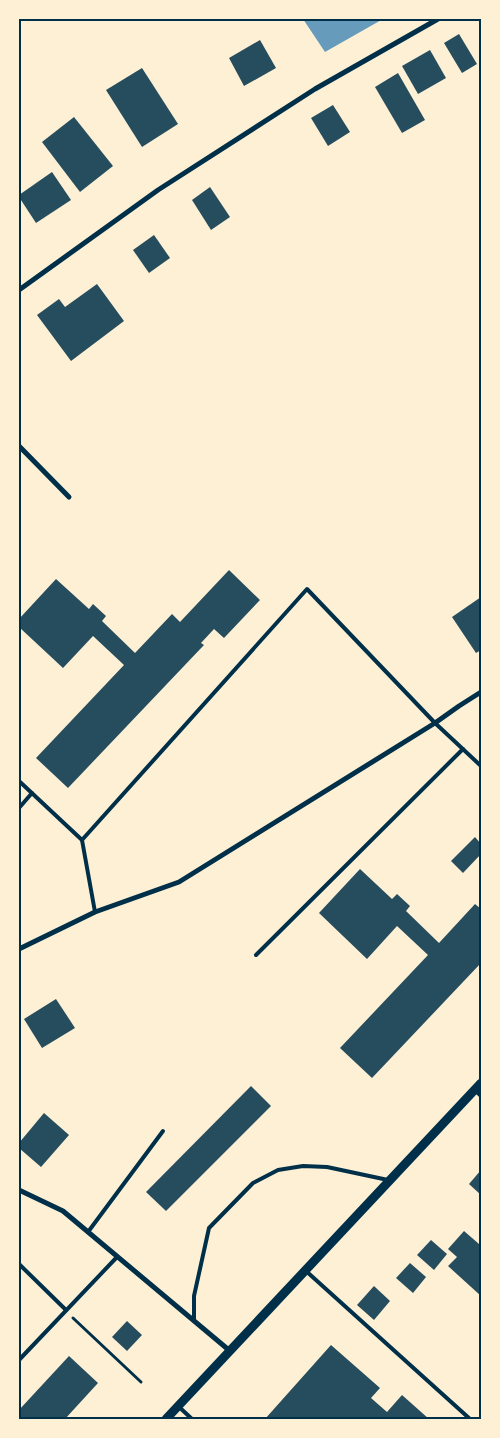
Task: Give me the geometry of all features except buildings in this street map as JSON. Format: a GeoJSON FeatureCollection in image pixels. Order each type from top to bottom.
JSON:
{"type":"FeatureCollection","features":[{"type":"Feature","properties":{"kind":"street"},"geometry":{"type":"LineString","coordinates":[[19,290],[158,190],[315,90],[438,19]]}},
{"type":"Feature","properties":{"kind":"street"},"geometry":{"type":"LineString","coordinates":[[19,446],[68,497]]}},
{"type":"Feature","properties":{"kind":"street"},"geometry":{"type":"LineString","coordinates":[[19,949],[95,912],[179,882],[435,723],[481,692]]}},
{"type":"Feature","properties":{"kind":"street"},"geometry":{"type":"LineString","coordinates":[[166,1419],[390,1181],[479,1090]]}},
{"type":"Feature","properties":{"kind":"street"},"geometry":{"type":"LineString","coordinates":[[19,1190],[63,1211],[230,1352]]}},
{"type":"Feature","properties":{"kind":"lane"},"geometry":{"type":"LineString","coordinates":[[82,840],[307,589],[435,723],[481,766]]}},
{"type":"Feature","properties":{"kind":"lane"},"geometry":{"type":"LineString","coordinates":[[256,955],[463,749]]}},
{"type":"Feature","properties":{"kind":"lane"},"geometry":{"type":"LineString","coordinates":[[19,780],[82,840],[95,912]]}},
{"type":"Feature","properties":{"kind":"lane"},"geometry":{"type":"LineString","coordinates":[[19,808],[32,793]]}},
{"type":"Feature","properties":{"kind":"lane"},"geometry":{"type":"LineString","coordinates":[[88,1232],[163,1131]]}},
{"type":"Feature","properties":{"kind":"lane"},"geometry":{"type":"LineString","coordinates":[[194,1321],[194,1296],[209,1228],[253,1183],[278,1170],[303,1166],[327,1167],[390,1181]]}},
{"type":"Feature","properties":{"kind":"lane"},"geometry":{"type":"LineString","coordinates":[[19,1360],[117,1257]]}},
{"type":"Feature","properties":{"kind":"lane"},"geometry":{"type":"LineString","coordinates":[[19,1264],[66,1310]]}},
{"type":"Feature","properties":{"kind":"lane"},"geometry":{"type":"LineString","coordinates":[[306,1270],[470,1419]]}},
{"type":"Feature","properties":{"kind":"lane"},"geometry":{"type":"LineString","coordinates":[[178,1406],[192,1419]]}},
{"type":"Feature","properties":{"kind":"path"},"geometry":{"type":"LineString","coordinates":[[66,1310],[141,1382]]}},
{"type":"Feature","properties":{"kind":"water"},"geometry":{"type":"Polygon","coordinates":[[[303,19],[383,19],[325,52],[303,19]]]}}]}
